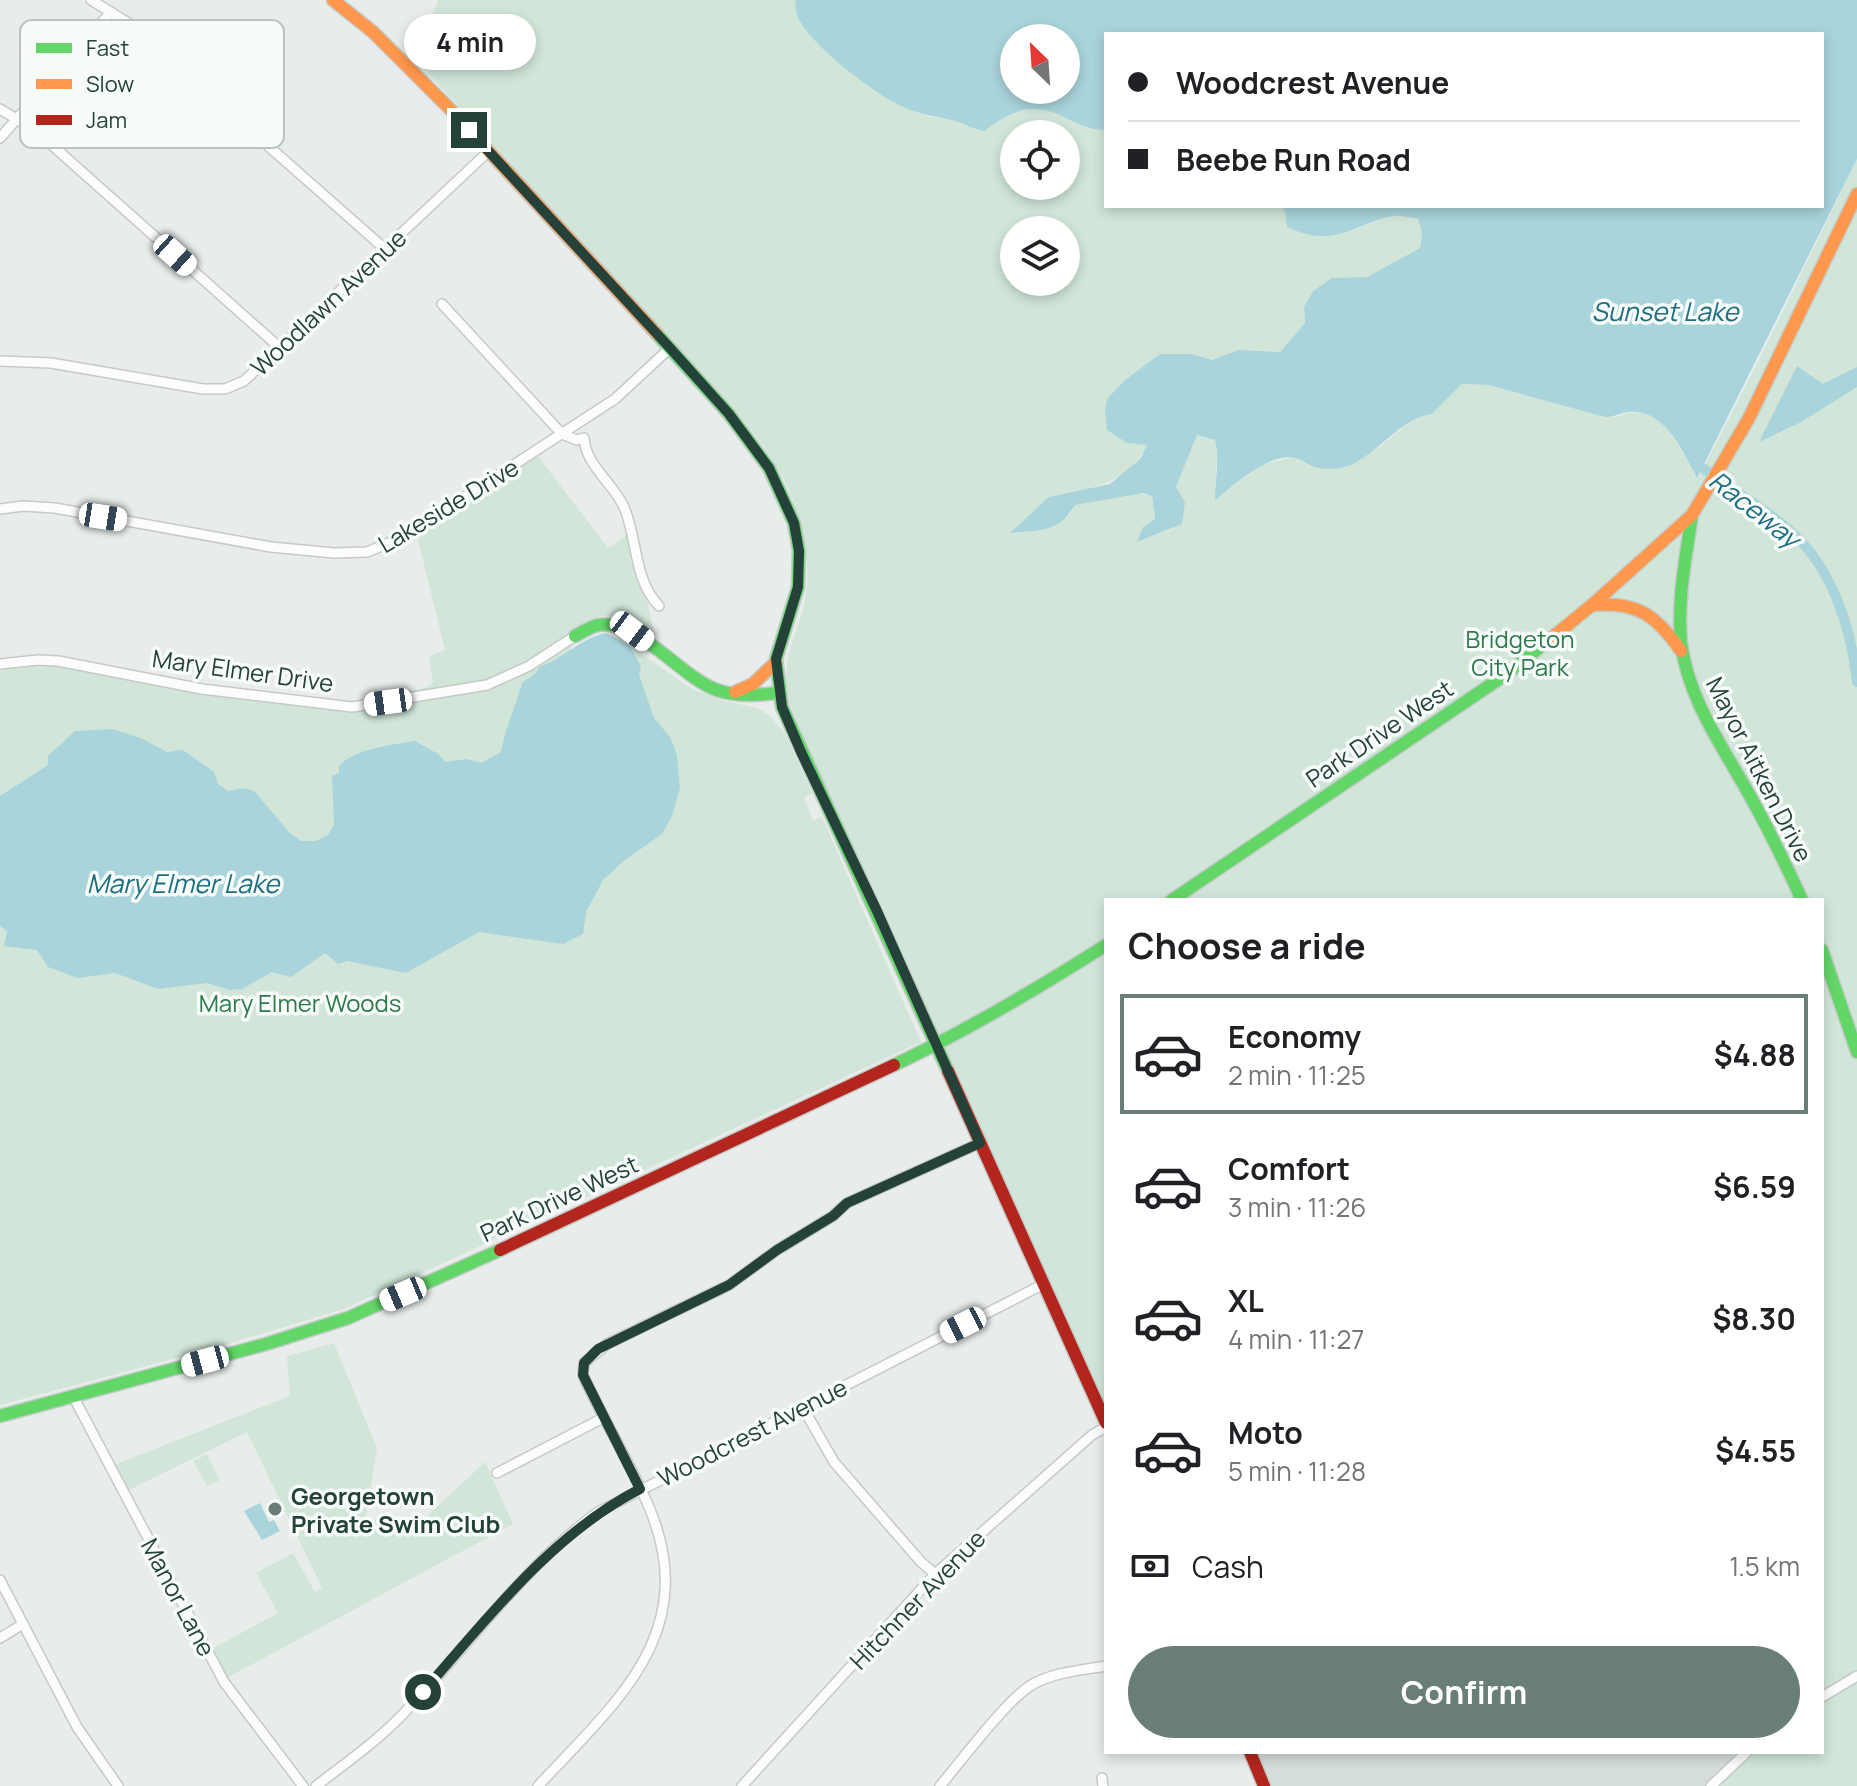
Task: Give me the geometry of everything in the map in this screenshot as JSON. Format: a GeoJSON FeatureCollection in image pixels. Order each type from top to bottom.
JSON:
{"type":"FeatureCollection","features":[{"type":"Feature","properties":{"kind":"street"},"geometry":{"type":"LineString","coordinates":[[91,0],[124,20]]}},
{"type":"Feature","properties":{"kind":"street"},"geometry":{"type":"LineString","coordinates":[[333,0],[396,54],[489,151],[670,348],[762,456],[794,523],[799,551],[798,587],[776,662],[779,693],[801,752],[877,911],[1104,1420]]}},
{"type":"Feature","properties":{"kind":"street"},"geometry":{"type":"LineString","coordinates":[[104,20],[111,12]]}},
{"type":"Feature","properties":{"kind":"street"},"geometry":{"type":"LineString","coordinates":[[0,109],[18,119]]}},
{"type":"Feature","properties":{"kind":"street"},"geometry":{"type":"LineString","coordinates":[[0,138],[20,117]]}},
{"type":"Feature","properties":{"kind":"street"},"geometry":{"type":"LineString","coordinates":[[55,148],[279,347]]}},
{"type":"Feature","properties":{"kind":"street"},"geometry":{"type":"LineString","coordinates":[[271,148],[385,249]]}},
{"type":"Feature","properties":{"kind":"street","name":"Woodlawn Avenue"},"geometry":{"type":"LineString","coordinates":[[0,361],[51,363],[216,390],[239,385],[489,151]]}},
{"type":"Feature","properties":{"kind":"street","name":"Park Drive West"},"geometry":{"type":"LineString","coordinates":[[1175,898],[1505,675],[1592,605],[1692,515],[1749,418],[1857,194]]}},
{"type":"Feature","properties":{"kind":"street"},"geometry":{"type":"LineString","coordinates":[[442,304],[562,434],[577,440],[584,438],[587,453],[624,508],[644,584],[659,606]]}},
{"type":"Feature","properties":{"kind":"street","name":"Lakeside Drive"},"geometry":{"type":"LineString","coordinates":[[0,509],[23,506],[55,508],[271,547],[359,554],[389,543],[615,399],[670,348]]}},
{"type":"Feature","properties":{"kind":"street","name":"Mayor Aitken Drive"},"geometry":{"type":"LineString","coordinates":[[1692,515],[1681,599],[1683,654],[1687,673],[1708,722],[1772,836],[1801,898]]}},
{"type":"Feature","properties":{"kind":"street"},"geometry":{"type":"LineString","coordinates":[[1592,605],[1625,603],[1650,615],[1665,629],[1683,654]]}},
{"type":"Feature","properties":{"kind":"street","name":"Mary Elmer Drive"},"geometry":{"type":"LineString","coordinates":[[0,664],[58,661],[202,689],[352,707],[487,685],[529,666],[575,636],[600,625],[623,627],[686,675],[716,690],[779,693]]}},
{"type":"Feature","properties":{"kind":"street"},"geometry":{"type":"LineString","coordinates":[[732,693],[753,684],[776,662]]}},
{"type":"Feature","properties":{"kind":"street","name":"Park Drive West"},"geometry":{"type":"LineString","coordinates":[[0,1416],[266,1344],[348,1318],[936,1046],[995,1016],[1104,946]]}},
{"type":"Feature","properties":{"kind":"street"},"geometry":{"type":"LineString","coordinates":[[1824,956],[1857,1052]]}},
{"type":"Feature","properties":{"kind":"street"},"geometry":{"type":"LineString","coordinates":[[538,1786],[636,1677],[658,1632],[665,1588],[663,1560],[654,1522],[583,1375],[588,1358],[598,1349],[729,1285],[777,1250],[833,1216],[847,1203],[980,1143]]}},
{"type":"Feature","properties":{"kind":"street","name":"Woodcrest Avenue"},"geometry":{"type":"LineString","coordinates":[[316,1786],[374,1742],[401,1716],[569,1534],[598,1512],[1044,1284]]}},
{"type":"Feature","properties":{"kind":"street","name":"Manor Lane"},"geometry":{"type":"LineString","coordinates":[[73,1396],[224,1682],[303,1786]]}},
{"type":"Feature","properties":{"kind":"street"},"geometry":{"type":"LineString","coordinates":[[802,1406],[841,1471],[935,1574]]}},
{"type":"Feature","properties":{"kind":"street"},"geometry":{"type":"LineString","coordinates":[[497,1473],[603,1418]]}},
{"type":"Feature","properties":{"kind":"street","name":"Hitchner Avenue"},"geometry":{"type":"LineString","coordinates":[[742,1786],[935,1574],[1104,1426]]}},
{"type":"Feature","properties":{"kind":"street"},"geometry":{"type":"LineString","coordinates":[[0,1580],[77,1727],[118,1786]]}},
{"type":"Feature","properties":{"kind":"street"},"geometry":{"type":"LineString","coordinates":[[0,1638],[23,1624]]}},
{"type":"Feature","properties":{"kind":"street"},"geometry":{"type":"LineString","coordinates":[[940,1786],[1013,1701],[1031,1685],[1057,1675],[1104,1666]]}},
{"type":"Feature","properties":{"kind":"street"},"geometry":{"type":"LineString","coordinates":[[1824,1696],[1857,1676]]}},
{"type":"Feature","properties":{"kind":"street"},"geometry":{"type":"LineString","coordinates":[[1251,1754],[1264,1786]]}},
{"type":"Feature","properties":{"kind":"street"},"geometry":{"type":"LineString","coordinates":[[1711,1786],[1745,1754]]}},
{"type":"Feature","properties":{"kind":"shaded area"},"geometry":{"type":"Polygon","coordinates":[[[1251,1754],[1745,1754],[1711,1786],[1264,1786],[1251,1754]]]}},
{"type":"Feature","properties":{"kind":"green space","name":"Bridgeton City Park"},"geometry":{"type":"Polygon","coordinates":[[[438,0],[795,0],[796,16],[927,116],[984,131],[1000,120],[1000,200],[1080,200],[1080,124],[1104,130],[1104,208],[1282,208],[1322,237],[1342,234],[1395,215],[1418,219],[1422,233],[1420,248],[1367,277],[1333,278],[1313,291],[1304,307],[1305,323],[1280,352],[1238,350],[1212,360],[1192,354],[1160,354],[1125,380],[1107,399],[1147,445],[1139,458],[1118,477],[1092,488],[1049,497],[1069,516],[1075,505],[1123,495],[1152,496],[1155,520],[1143,527],[1138,541],[1172,529],[1176,487],[1197,435],[1215,440],[1216,499],[1263,464],[1294,457],[1316,468],[1366,455],[1407,424],[1432,414],[1462,384],[1489,385],[1617,417],[1645,414],[1666,429],[1698,478],[1857,159],[1857,1786],[1711,1786],[1745,1754],[1824,1754],[1824,898],[1104,898],[1104,1419],[877,911],[790,704],[787,664],[807,590],[807,569],[795,506],[767,451],[738,412],[416,60],[438,0]]]}},
{"type":"Feature","properties":{"kind":"green space","name":"Bridgeton City Park"},"geometry":{"type":"Polygon","coordinates":[[[1028,109],[1048,111],[1070,120],[1000,120],[1028,109]]]}},
{"type":"Feature","properties":{"kind":"green space","name":"Mary Elmer Woods"},"geometry":{"type":"Polygon","coordinates":[[[534,451],[608,548],[631,532],[654,632],[603,616],[583,627],[569,652],[607,636],[619,638],[692,689],[721,700],[757,708],[769,715],[785,733],[812,793],[804,798],[813,820],[822,817],[921,1042],[344,1309],[218,1347],[0,1405],[0,669],[50,663],[299,704],[375,699],[426,688],[433,683],[429,656],[445,650],[415,528],[534,451]]]}},
{"type":"Feature","properties":{"kind":"green space"},"geometry":{"type":"Polygon","coordinates":[[[334,1343],[377,1448],[366,1519],[417,1525],[485,1462],[513,1524],[225,1679],[210,1650],[278,1613],[256,1573],[293,1553],[315,1592],[322,1588],[247,1432],[125,1492],[111,1466],[290,1396],[287,1356],[334,1343]]]}},
{"type":"Feature","properties":{"kind":"green space"},"geometry":{"type":"Polygon","coordinates":[[[207,1454],[220,1480],[207,1486],[193,1461],[207,1454]]]}},
{"type":"Feature","properties":{"kind":"water","name":"Sunset Lake"},"geometry":{"type":"Polygon","coordinates":[[[795,0],[1857,0],[1857,159],[1697,478],[1672,435],[1663,425],[1642,413],[1627,412],[1605,417],[1489,385],[1462,384],[1432,414],[1410,422],[1359,461],[1325,469],[1285,457],[1253,471],[1215,500],[1215,440],[1197,435],[1176,487],[1185,502],[1182,524],[1137,542],[1143,527],[1155,519],[1152,496],[1143,493],[1075,505],[1055,525],[1010,533],[1049,497],[1110,484],[1140,459],[1147,445],[1127,443],[1107,430],[1107,399],[1125,380],[1160,354],[1192,354],[1212,360],[1238,350],[1280,352],[1305,323],[1304,307],[1313,291],[1332,278],[1367,277],[1420,248],[1422,233],[1418,219],[1393,216],[1342,234],[1318,236],[1287,227],[1282,208],[1824,208],[1824,32],[1104,32],[1104,130],[1087,127],[1080,124],[1080,120],[1070,120],[1048,111],[1028,109],[1010,114],[984,131],[908,109],[874,90],[844,68],[798,18],[795,0]]]}},
{"type":"Feature","properties":{"kind":"water"},"geometry":{"type":"Polygon","coordinates":[[[1797,366],[1823,384],[1857,367],[1857,387],[1801,422],[1759,442],[1797,366]]]}},
{"type":"Feature","properties":{"kind":"water","name":"Mary Elmer Lake"},"geometry":{"type":"Polygon","coordinates":[[[606,633],[629,645],[641,666],[639,675],[654,718],[670,737],[677,755],[680,788],[672,816],[662,834],[603,880],[586,912],[583,934],[563,944],[479,932],[406,973],[347,961],[338,964],[325,953],[291,977],[272,972],[242,989],[230,990],[207,983],[158,989],[115,973],[78,978],[48,967],[37,950],[4,946],[7,931],[0,926],[0,796],[48,765],[48,756],[75,731],[112,729],[141,738],[167,752],[183,750],[214,772],[218,784],[228,791],[245,788],[254,791],[290,833],[301,841],[316,841],[328,835],[334,824],[332,776],[339,773],[339,766],[346,760],[375,748],[415,741],[438,754],[445,762],[467,759],[481,763],[501,752],[522,683],[539,667],[588,639],[606,633]]]}},
{"type":"Feature","properties":{"kind":"water"},"geometry":{"type":"Polygon","coordinates":[[[260,1503],[269,1522],[274,1520],[280,1531],[262,1540],[244,1511],[260,1503]]]}},
{"type":"Feature","properties":{"kind":"waterway","name":"Raceway"},"geometry":{"type":"LineString","coordinates":[[1703,468],[1788,529],[1816,561],[1828,579],[1844,619],[1857,682]]}},
{"type":"Feature","properties":{"kind":"traffic: fast"},"geometry":{"type":"LineString","coordinates":[[657,334],[729,414],[769,468],[794,523],[799,551],[798,587],[776,659],[782,707],[948,1071]]}},
{"type":"Feature","properties":{"kind":"traffic: fast"},"geometry":{"type":"LineString","coordinates":[[1692,515],[1680,610],[1685,663],[1708,722],[1764,822],[1801,898]]}},
{"type":"Feature","properties":{"kind":"traffic: fast"},"geometry":{"type":"LineString","coordinates":[[575,636],[598,625],[613,625],[643,639],[688,673],[717,690],[740,695],[779,693]]}},
{"type":"Feature","properties":{"kind":"traffic: fast"},"geometry":{"type":"LineString","coordinates":[[1175,898],[1505,675],[1544,644]]}},
{"type":"Feature","properties":{"kind":"traffic: fast"},"geometry":{"type":"LineString","coordinates":[[894,1065],[949,1038],[1104,946]]}},
{"type":"Feature","properties":{"kind":"traffic: fast"},"geometry":{"type":"LineString","coordinates":[[1824,956],[1857,1052]]}},
{"type":"Feature","properties":{"kind":"traffic: fast"},"geometry":{"type":"LineString","coordinates":[[0,1416],[266,1344],[348,1318],[500,1250]]}},
{"type":"Feature","properties":{"kind":"traffic: slow"},"geometry":{"type":"LineString","coordinates":[[333,0],[373,32],[449,108],[657,334]]}},
{"type":"Feature","properties":{"kind":"traffic: slow"},"geometry":{"type":"LineString","coordinates":[[1544,644],[1692,515],[1749,418],[1857,194]]}},
{"type":"Feature","properties":{"kind":"traffic: slow"},"geometry":{"type":"LineString","coordinates":[[1592,605],[1621,605],[1644,613],[1663,628],[1681,651]]}},
{"type":"Feature","properties":{"kind":"traffic: slow"},"geometry":{"type":"LineString","coordinates":[[735,692],[753,684],[776,662]]}},
{"type":"Feature","properties":{"kind":"traffic: jam"},"geometry":{"type":"LineString","coordinates":[[500,1250],[894,1065]]}},
{"type":"Feature","properties":{"kind":"traffic: jam"},"geometry":{"type":"LineString","coordinates":[[948,1071],[1104,1419]]}},
{"type":"Feature","properties":{"kind":"traffic: jam"},"geometry":{"type":"LineString","coordinates":[[1251,1754],[1264,1786]]}},
{"type":"Feature","properties":{"kind":"place","name":"Georgetown Private Swim Club"},"geometry":{"type":"Point","coordinates":[275,1509]}},
{"type":"Feature","properties":{"kind":"route"},"geometry":{"type":"LineString","coordinates":[[423,1692],[569,1534],[598,1512],[640,1489],[583,1375],[584,1363],[588,1358],[607,1344],[729,1285],[777,1250],[833,1216],[847,1203],[980,1143],[782,707],[776,659],[798,587],[800,564],[794,523],[769,468],[729,414],[469,130]]}}]}
